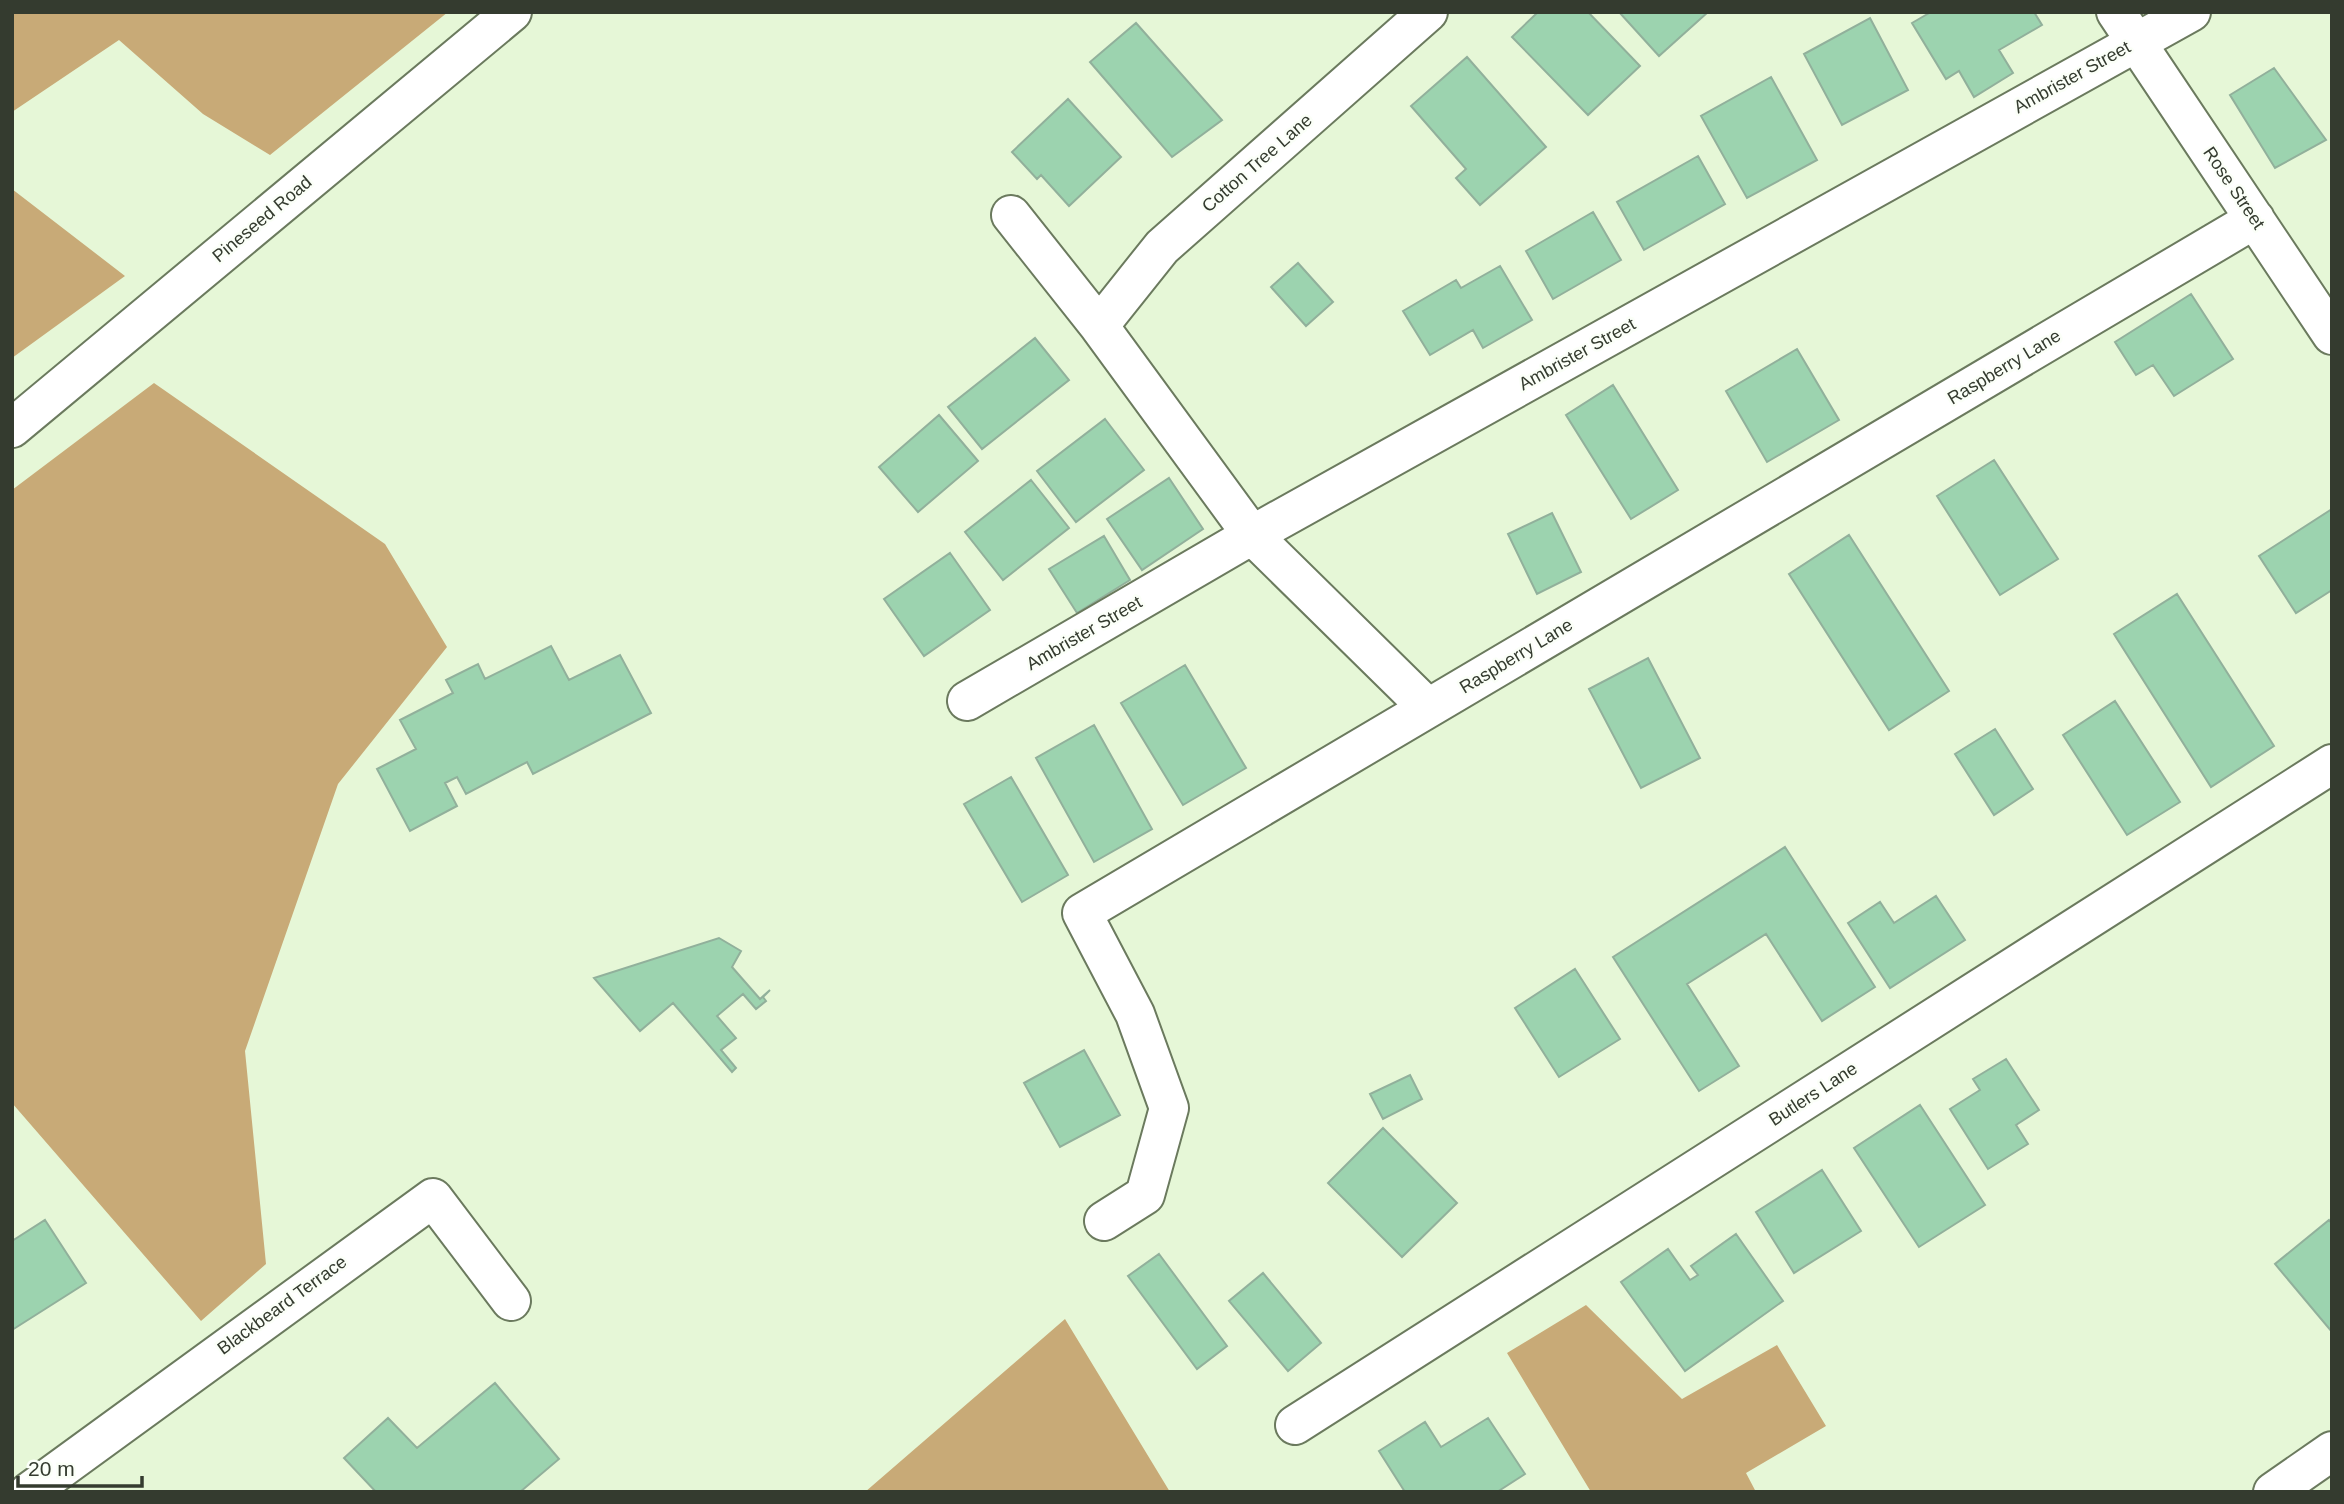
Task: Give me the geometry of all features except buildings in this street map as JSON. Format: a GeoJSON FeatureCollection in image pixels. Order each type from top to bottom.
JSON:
{"type":"FeatureCollection","features":[{"type":"Feature","properties":{"kind":"street","name":"Pineseed Road"},"geometry":{"type":"LineString","coordinates":[[12,428],[512,12]]}},
{"type":"Feature","properties":{"kind":"street","name":"Cotton Tree Lane"},"geometry":{"type":"LineString","coordinates":[[1099,326],[1162,247],[1428,12]]}},
{"type":"Feature","properties":{"kind":"street","name":"Ambrister Street"},"geometry":{"type":"LineString","coordinates":[[967,701],[2126,27],[2191,12]]}},
{"type":"Feature","properties":{"kind":"street","name":"Rose Street"},"geometry":{"type":"LineString","coordinates":[[2126,27],[2332,335]]}},
{"type":"Feature","properties":{"kind":"street"},"geometry":{"type":"LineString","coordinates":[[1011,215],[1099,326],[1252,535],[1428,708]]}},
{"type":"Feature","properties":{"kind":"street","name":"Raspberry Lane"},"geometry":{"type":"LineString","coordinates":[[1104,1221],[1145,1195],[1169,1108],[1135,1014],[1082,913],[2255,219]]}},
{"type":"Feature","properties":{"kind":"street","name":"Butlers Lane"},"geometry":{"type":"LineString","coordinates":[[1295,1425],[2332,764]]}},
{"type":"Feature","properties":{"kind":"street","name":"Blackbeard Terrace"},"geometry":{"type":"LineString","coordinates":[[29,1492],[433,1198],[511,1301]]}},
{"type":"Feature","properties":{"kind":"street"},"geometry":{"type":"LineString","coordinates":[[2273,1492],[2332,1451]]}},
{"type":"Feature","properties":{"kind":"shaded area"},"geometry":{"type":"Polygon","coordinates":[[[12,12],[448,12],[270,155],[203,114],[119,40],[12,112],[12,12]]]}},
{"type":"Feature","properties":{"kind":"shaded area"},"geometry":{"type":"Polygon","coordinates":[[[12,189],[125,276],[12,358],[12,189]]]}},
{"type":"Feature","properties":{"kind":"shaded area"},"geometry":{"type":"Polygon","coordinates":[[[154,383],[385,544],[447,647],[338,784],[245,1051],[266,1264],[201,1321],[12,1103],[12,490],[154,383]]]}},
{"type":"Feature","properties":{"kind":"shaded area"},"geometry":{"type":"Polygon","coordinates":[[[1586,1305],[1682,1399],[1777,1345],[1826,1426],[1746,1473],[1756,1492],[1591,1492],[1507,1353],[1586,1305]]]}},
{"type":"Feature","properties":{"kind":"shaded area"},"geometry":{"type":"Polygon","coordinates":[[[1065,1319],[1170,1492],[865,1492],[1065,1319]]]}}]}
